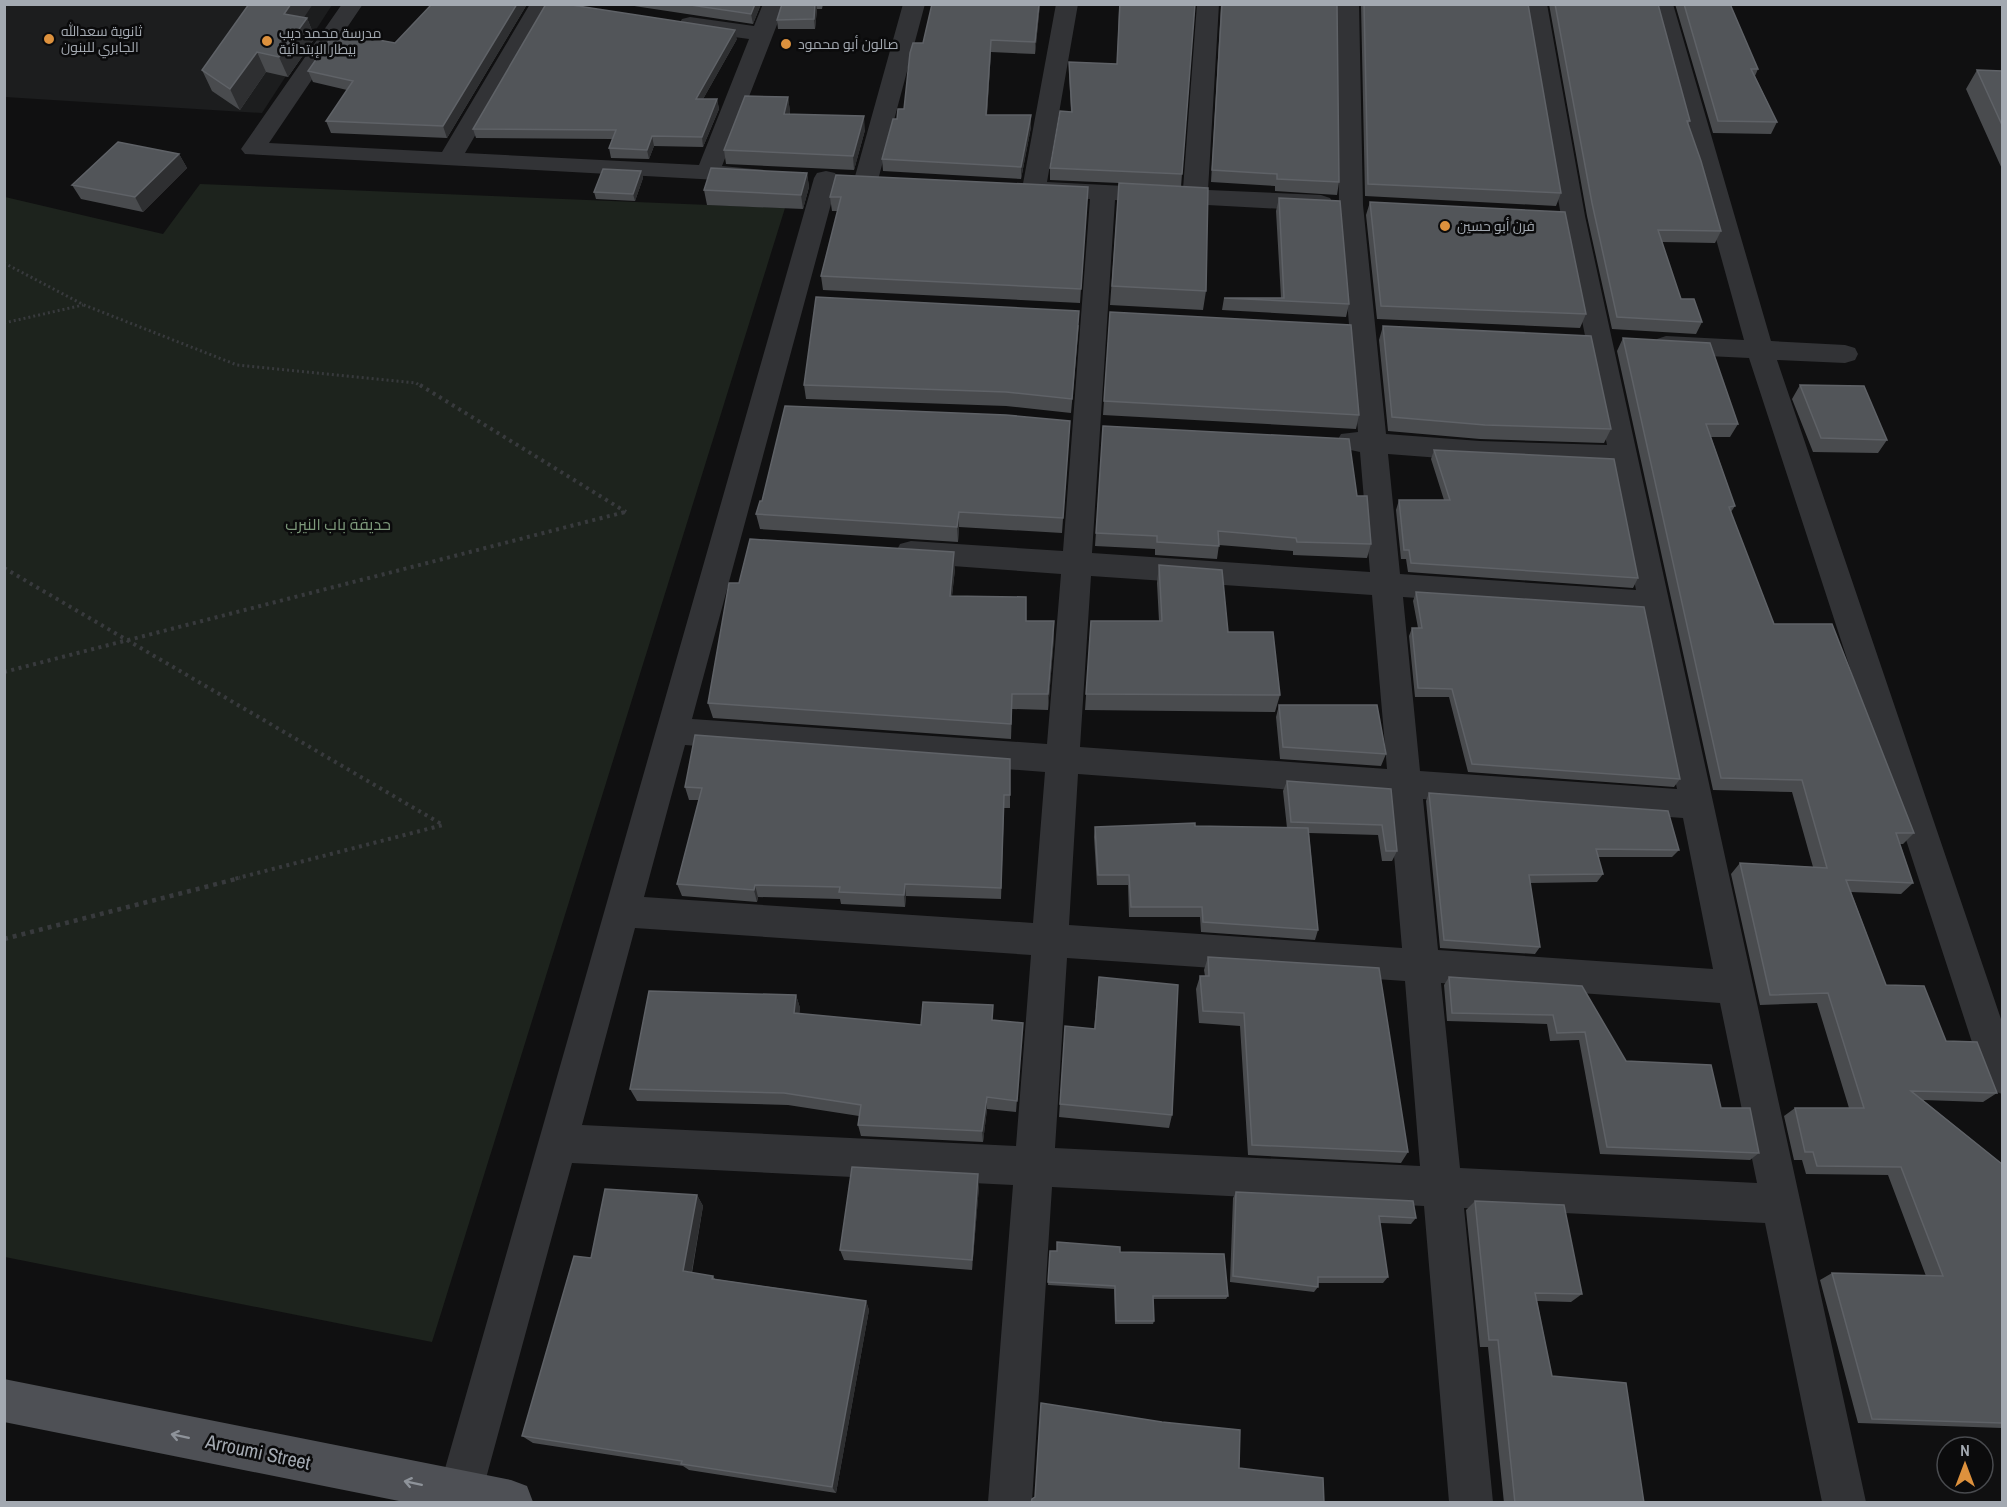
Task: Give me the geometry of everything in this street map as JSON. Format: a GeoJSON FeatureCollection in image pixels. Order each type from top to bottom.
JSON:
{"type":"FeatureCollection","features":[{"type":"Feature","properties":{"kind":"main road","name":"Arroumi Street"},"geometry":{"type":"LineString","coordinates":[[4,1400],[511,1503]]}},
{"type":"Feature","properties":{"kind":"street"},"geometry":{"type":"LineString","coordinates":[[353,4],[253,149],[878,181],[914,4]]}},
{"type":"Feature","properties":{"kind":"street"},"geometry":{"type":"LineString","coordinates":[[449,159],[541,4]]}},
{"type":"Feature","properties":{"kind":"street"},"geometry":{"type":"LineString","coordinates":[[708,172],[774,4]]}},
{"type":"Feature","properties":{"kind":"street"},"geometry":{"type":"LineString","coordinates":[[1067,4],[1022,188],[1363,205]]}},
{"type":"Feature","properties":{"kind":"street"},"geometry":{"type":"LineString","coordinates":[[1195,197],[1208,4]]}},
{"type":"Feature","properties":{"kind":"street"},"geometry":{"type":"LineString","coordinates":[[1348,4],[1363,205],[1362,329],[1471,1503]]}},
{"type":"Feature","properties":{"kind":"street"},"geometry":{"type":"LineString","coordinates":[[1536,4],[1562,215],[1610,341],[1623,456],[1844,1503]]}},
{"type":"Feature","properties":{"kind":"street"},"geometry":{"type":"LineString","coordinates":[[1662,4],[1760,350],[2002,1076]]}},
{"type":"Feature","properties":{"kind":"street"},"geometry":{"type":"LineString","coordinates":[[669,21],[762,34]]}},
{"type":"Feature","properties":{"kind":"street"},"geometry":{"type":"LineString","coordinates":[[460,1493],[672,731],[737,540],[804,300],[802,177]]}},
{"type":"Feature","properties":{"kind":"street"},"geometry":{"type":"LineString","coordinates":[[1010,1503],[1103,192]]}},
{"type":"Feature","properties":{"kind":"street"},"geometry":{"type":"LineString","coordinates":[[1610,341],[1845,354]]}},
{"type":"Feature","properties":{"kind":"street"},"geometry":{"type":"LineString","coordinates":[[1325,439],[1480,451],[1623,456]]}},
{"type":"Feature","properties":{"kind":"street"},"geometry":{"type":"LineString","coordinates":[[878,550],[1654,603]]}},
{"type":"Feature","properties":{"kind":"street"},"geometry":{"type":"LineString","coordinates":[[672,731],[1697,805]]}},
{"type":"Feature","properties":{"kind":"street"},"geometry":{"type":"LineString","coordinates":[[622,911],[1735,987]]}},
{"type":"Feature","properties":{"kind":"street"},"geometry":{"type":"LineString","coordinates":[[557,1143],[1781,1204]]}},
{"type":"Feature","properties":{"kind":"path"},"geometry":{"type":"LineString","coordinates":[[4,263],[84,305],[237,365],[416,383],[626,512],[4,672]]}},
{"type":"Feature","properties":{"kind":"path"},"geometry":{"type":"LineString","coordinates":[[4,322],[84,305]]}},
{"type":"Feature","properties":{"kind":"path"},"geometry":{"type":"LineString","coordinates":[[4,568],[443,825],[4,939]]}},
{"type":"Feature","properties":{"kind":"shaded area"},"geometry":{"type":"Polygon","coordinates":[[[4,5],[332,5],[262,113],[5,97],[4,5]]]}},
{"type":"Feature","properties":{"kind":"green space","name":"حديقة باب النيرب"},"geometry":{"type":"Polygon","coordinates":[[[200,184],[785,208],[432,1342],[5,1257],[5,197],[163,234],[200,184]]]}},
{"type":"Feature","properties":{"kind":"building"},"geometry":{"type":"Polygon","coordinates":[[[249,4],[291,4],[284,14],[307,18],[279,57],[257,52],[230,89],[202,70],[249,4]]]}},
{"type":"Feature","properties":{"kind":"building"},"geometry":{"type":"Polygon","coordinates":[[[432,4],[517,4],[443,126],[326,121],[353,81],[308,71],[335,32],[395,43],[432,4]]]}},
{"type":"Feature","properties":{"kind":"building"},"geometry":{"type":"Polygon","coordinates":[[[546,4],[565,4],[735,30],[696,99],[717,99],[702,137],[652,136],[647,150],[609,148],[616,130],[473,129],[546,4]]]}},
{"type":"Feature","properties":{"kind":"building"},"geometry":{"type":"Polygon","coordinates":[[[684,4],[755,4],[751,14],[684,4]]]}},
{"type":"Feature","properties":{"kind":"building"},"geometry":{"type":"Polygon","coordinates":[[[782,4],[815,4],[814,19],[777,20],[782,4]]]}},
{"type":"Feature","properties":{"kind":"building"},"geometry":{"type":"Polygon","coordinates":[[[932,4],[1039,4],[1035,42],[991,40],[986,115],[1031,115],[1021,167],[882,159],[893,119],[897,119],[898,109],[904,109],[913,43],[923,43],[932,4]]]}},
{"type":"Feature","properties":{"kind":"building"},"geometry":{"type":"Polygon","coordinates":[[[1120,4],[1195,4],[1182,174],[1050,168],[1060,111],[1072,112],[1069,62],[1117,64],[1120,4]]]}},
{"type":"Feature","properties":{"kind":"building"},"geometry":{"type":"Polygon","coordinates":[[[1222,4],[1337,4],[1339,182],[1277,179],[1277,174],[1212,170],[1222,4]]]}},
{"type":"Feature","properties":{"kind":"building"},"geometry":{"type":"Polygon","coordinates":[[[1364,4],[1528,4],[1561,193],[1368,184],[1364,4]]]}},
{"type":"Feature","properties":{"kind":"building"},"geometry":{"type":"Polygon","coordinates":[[[1555,4],[1658,4],[1690,121],[1687,121],[1721,231],[1658,230],[1681,299],[1694,299],[1702,322],[1617,317],[1592,203],[1555,4]]]}},
{"type":"Feature","properties":{"kind":"building"},"geometry":{"type":"Polygon","coordinates":[[[1684,4],[1730,4],[1758,69],[1751,69],[1777,122],[1718,121],[1684,4]]]}},
{"type":"Feature","properties":{"kind":"building"},"geometry":{"type":"Polygon","coordinates":[[[1977,70],[2002,71],[2002,125],[1977,70]]]}},
{"type":"Feature","properties":{"kind":"building"},"geometry":{"type":"Polygon","coordinates":[[[745,96],[788,97],[784,114],[864,116],[853,156],[724,150],[745,96]]]}},
{"type":"Feature","properties":{"kind":"building"},"geometry":{"type":"Polygon","coordinates":[[[118,142],[179,154],[135,197],[72,185],[118,142]]]}},
{"type":"Feature","properties":{"kind":"building"},"geometry":{"type":"Polygon","coordinates":[[[711,168],[807,173],[801,195],[704,190],[711,168]]]}},
{"type":"Feature","properties":{"kind":"building"},"geometry":{"type":"Polygon","coordinates":[[[603,169],[641,171],[633,194],[594,192],[603,169]]]}},
{"type":"Feature","properties":{"kind":"building"},"geometry":{"type":"Polygon","coordinates":[[[836,175],[1088,187],[1081,289],[821,276],[841,197],[830,197],[836,175]]]}},
{"type":"Feature","properties":{"kind":"building"},"geometry":{"type":"Polygon","coordinates":[[[1119,183],[1208,188],[1206,291],[1112,286],[1119,183]]]}},
{"type":"Feature","properties":{"kind":"building"},"geometry":{"type":"Polygon","coordinates":[[[1279,198],[1340,201],[1349,304],[1224,298],[1284,298],[1279,198]]]}},
{"type":"Feature","properties":{"kind":"building"},"geometry":{"type":"Polygon","coordinates":[[[1370,202],[1565,212],[1586,314],[1381,306],[1370,202]]]}},
{"type":"Feature","properties":{"kind":"building"},"geometry":{"type":"Polygon","coordinates":[[[816,297],[1079,311],[1072,399],[1006,392],[804,385],[816,297]]]}},
{"type":"Feature","properties":{"kind":"building"},"geometry":{"type":"Polygon","coordinates":[[[1110,312],[1351,325],[1359,415],[1104,401],[1110,312]]]}},
{"type":"Feature","properties":{"kind":"building"},"geometry":{"type":"Polygon","coordinates":[[[1383,326],[1591,336],[1611,429],[1485,425],[1392,417],[1383,326]]]}},
{"type":"Feature","properties":{"kind":"building"},"geometry":{"type":"Polygon","coordinates":[[[1623,338],[1710,343],[1738,424],[1706,424],[1735,506],[1729,507],[1774,624],[1832,624],[1914,833],[1896,833],[1913,883],[1846,880],[1886,985],[1924,986],[1946,1041],[1977,1042],[1997,1093],[1911,1091],[2002,1164],[2002,1423],[1872,1419],[1832,1273],[1943,1276],[1901,1167],[1817,1166],[1813,1152],[1805,1152],[1795,1108],[1864,1108],[1828,993],[1770,995],[1740,863],[1827,868],[1802,780],[1721,778],[1623,338]]]}},
{"type":"Feature","properties":{"kind":"building"},"geometry":{"type":"Polygon","coordinates":[[[1800,385],[1864,386],[1887,440],[1821,438],[1800,385]]]}},
{"type":"Feature","properties":{"kind":"building"},"geometry":{"type":"Polygon","coordinates":[[[785,406],[1006,415],[1070,421],[1063,518],[959,512],[957,527],[756,514],[760,501],[762,501],[785,406]]]}},
{"type":"Feature","properties":{"kind":"building"},"geometry":{"type":"Polygon","coordinates":[[[1103,426],[1349,439],[1357,496],[1367,496],[1371,544],[1297,542],[1296,538],[1218,531],[1219,546],[1157,542],[1157,536],[1096,533],[1103,426]]]}},
{"type":"Feature","properties":{"kind":"building"},"geometry":{"type":"Polygon","coordinates":[[[1434,450],[1614,459],[1638,578],[1411,563],[1409,550],[1404,550],[1399,500],[1450,500],[1434,450]]]}},
{"type":"Feature","properties":{"kind":"building"},"geometry":{"type":"Polygon","coordinates":[[[750,539],[954,552],[950,596],[1026,597],[1026,621],[1054,621],[1048,694],[1012,694],[1011,724],[708,703],[729,583],[739,583],[750,539]]]}},
{"type":"Feature","properties":{"kind":"building"},"geometry":{"type":"Polygon","coordinates":[[[1159,565],[1222,570],[1228,632],[1273,632],[1280,695],[1086,694],[1091,621],[1162,621],[1159,565]]]}},
{"type":"Feature","properties":{"kind":"building"},"geometry":{"type":"Polygon","coordinates":[[[1416,592],[1644,607],[1680,779],[1472,764],[1452,689],[1418,688],[1412,628],[1422,628],[1416,592]]]}},
{"type":"Feature","properties":{"kind":"building"},"geometry":{"type":"Polygon","coordinates":[[[1279,705],[1377,705],[1386,754],[1283,747],[1279,705]]]}},
{"type":"Feature","properties":{"kind":"building"},"geometry":{"type":"Polygon","coordinates":[[[695,735],[1010,759],[1010,795],[1004,795],[1001,888],[905,884],[904,895],[839,892],[840,887],[755,885],[754,890],[677,884],[702,788],[685,787],[695,735]]]}},
{"type":"Feature","properties":{"kind":"building"},"geometry":{"type":"Polygon","coordinates":[[[1287,781],[1391,789],[1397,851],[1386,851],[1382,825],[1291,822],[1287,781]]]}},
{"type":"Feature","properties":{"kind":"building"},"geometry":{"type":"Polygon","coordinates":[[[1429,793],[1668,811],[1679,850],[1596,849],[1603,874],[1529,875],[1540,947],[1444,940],[1429,793]]]}},
{"type":"Feature","properties":{"kind":"building"},"geometry":{"type":"Polygon","coordinates":[[[1195,823],[1195,826],[1308,828],[1318,930],[1203,922],[1202,907],[1131,907],[1129,875],[1098,875],[1095,827],[1195,823]]]}},
{"type":"Feature","properties":{"kind":"building"},"geometry":{"type":"Polygon","coordinates":[[[1208,957],[1379,968],[1408,1152],[1252,1145],[1244,1013],[1203,1011],[1200,976],[1209,976],[1208,957]]]}},
{"type":"Feature","properties":{"kind":"building"},"geometry":{"type":"Polygon","coordinates":[[[1099,977],[1178,985],[1172,1115],[1060,1104],[1065,1026],[1095,1029],[1099,977]]]}},
{"type":"Feature","properties":{"kind":"building"},"geometry":{"type":"Polygon","coordinates":[[[1449,977],[1582,986],[1626,1061],[1711,1065],[1721,1108],[1750,1108],[1759,1153],[1607,1147],[1585,1032],[1557,1033],[1553,1015],[1452,1013],[1449,977]]]}},
{"type":"Feature","properties":{"kind":"building"},"geometry":{"type":"Polygon","coordinates":[[[649,991],[796,995],[794,1013],[921,1025],[923,1002],[993,1005],[992,1020],[1023,1023],[1017,1101],[987,1097],[982,1131],[858,1125],[861,1105],[784,1093],[630,1089],[649,991]]]}},
{"type":"Feature","properties":{"kind":"building"},"geometry":{"type":"Polygon","coordinates":[[[852,1167],[978,1174],[972,1260],[840,1250],[852,1167]]]}},
{"type":"Feature","properties":{"kind":"building"},"geometry":{"type":"Polygon","coordinates":[[[605,1189],[697,1195],[683,1271],[713,1276],[712,1279],[866,1301],[832,1487],[681,1464],[682,1461],[522,1436],[574,1256],[591,1258],[605,1189]]]}},
{"type":"Feature","properties":{"kind":"building"},"geometry":{"type":"Polygon","coordinates":[[[1236,1192],[1413,1201],[1416,1218],[1379,1216],[1388,1277],[1318,1277],[1318,1287],[1233,1276],[1236,1192]]]}},
{"type":"Feature","properties":{"kind":"building"},"geometry":{"type":"Polygon","coordinates":[[[1475,1201],[1564,1205],[1582,1294],[1535,1293],[1552,1376],[1626,1383],[1644,1503],[1515,1503],[1498,1340],[1489,1340],[1475,1201]]]}},
{"type":"Feature","properties":{"kind":"building"},"geometry":{"type":"Polygon","coordinates":[[[1057,1242],[1120,1247],[1120,1252],[1224,1254],[1228,1296],[1153,1296],[1154,1321],[1116,1321],[1115,1286],[1048,1282],[1050,1251],[1057,1251],[1057,1242]]]}},
{"type":"Feature","properties":{"kind":"building"},"geometry":{"type":"Polygon","coordinates":[[[1041,1403],[1162,1422],[1240,1430],[1239,1468],[1323,1478],[1324,1503],[1031,1503],[1035,1497],[1041,1403]]]}},
{"type":"Feature","properties":{"kind":"place","name":"ثانوية سعدالله الجابري للبنون"},"geometry":{"type":"Point","coordinates":[49,39]}},
{"type":"Feature","properties":{"kind":"place","name":"مدرسة محمد ديب بيطار الإبتدائية"},"geometry":{"type":"Point","coordinates":[267,41]}},
{"type":"Feature","properties":{"kind":"place","name":"صالون أبو محمود"},"geometry":{"type":"Point","coordinates":[786,44]}},
{"type":"Feature","properties":{"kind":"place","name":"فرن أبو حسين"},"geometry":{"type":"Point","coordinates":[1445,226]}}]}
